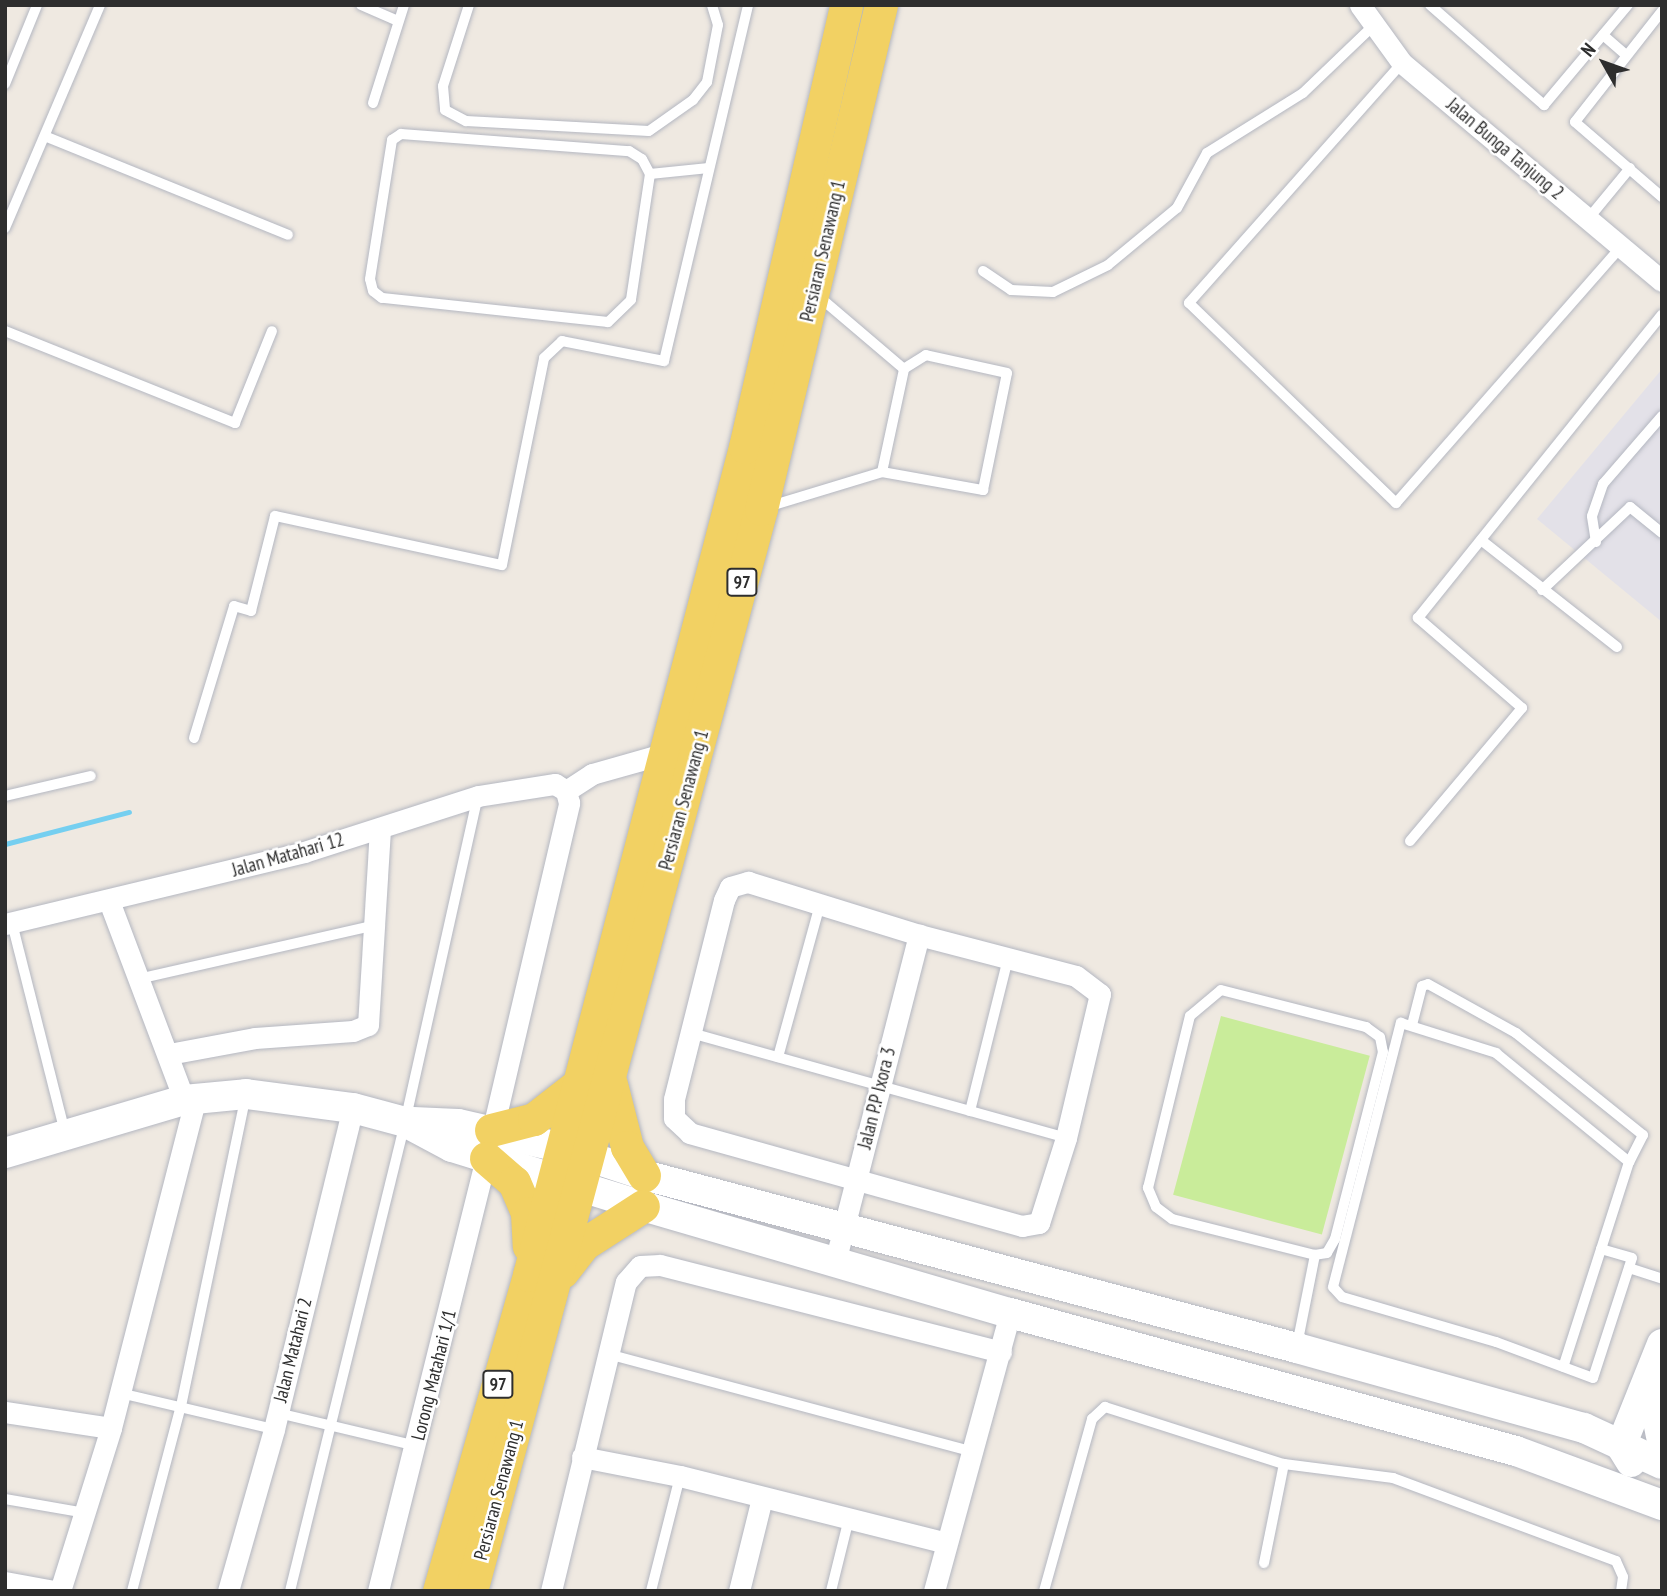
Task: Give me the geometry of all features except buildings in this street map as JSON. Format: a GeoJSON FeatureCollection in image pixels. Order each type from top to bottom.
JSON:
{"type":"FeatureCollection","features":[{"type":"Feature","properties":{"kind":"main road","name":"Persiaran Senawang 1"},"geometry":{"type":"LineString","coordinates":[[571,1167],[575,1087],[745,447],[846,5]]}},
{"type":"Feature","properties":{"kind":"main road","name":"Persiaran Senawang 1"},"geometry":{"type":"LineString","coordinates":[[471,1591],[543,1271],[571,1167],[610,1079],[761,509],[881,5]]}},
{"type":"Feature","properties":{"kind":"main road"},"geometry":{"type":"LineString","coordinates":[[575,1087],[534,1119],[489,1144],[514,1182],[527,1213],[543,1271],[584,1244],[643,1190],[618,1124],[610,1079]]}},
{"type":"Feature","properties":{"kind":"main road","name":"Persiaran Senawang 1"},"geometry":{"type":"LineString","coordinates":[[439,1591],[543,1271]]}},
{"type":"Feature","properties":{"kind":"street","name":"Jalan Bunga Tanjung 2"},"geometry":{"type":"LineString","coordinates":[[1360,5],[1402,63],[1662,281]]}},
{"type":"Feature","properties":{"kind":"street"},"geometry":{"type":"LineString","coordinates":[[566,791],[592,774],[663,754]]}},
{"type":"Feature","properties":{"kind":"street","name":"Jalan Matahari 12"},"geometry":{"type":"LineString","coordinates":[[8,923],[109,901],[380,828],[478,796],[555,784],[566,791]]}},
{"type":"Feature","properties":{"kind":"street","name":"Lorong Matahari 1/1"},"geometry":{"type":"LineString","coordinates":[[378,1591],[417,1446],[489,1144],[569,803],[566,791]]}},
{"type":"Feature","properties":{"kind":"street"},"geometry":{"type":"LineString","coordinates":[[169,1054],[256,1038],[353,1031],[368,1025],[380,828]]}},
{"type":"Feature","properties":{"kind":"street"},"geometry":{"type":"LineString","coordinates":[[748,883],[919,935],[1076,976],[1100,994],[1066,1138],[1039,1223],[1022,1226],[857,1177],[690,1133],[674,1118],[674,1099],[730,887],[748,883]]}},
{"type":"Feature","properties":{"kind":"street"},"geometry":{"type":"LineString","coordinates":[[60,1591],[111,1428],[190,1100],[138,979],[109,901]]}},
{"type":"Feature","properties":{"kind":"street","name":"Jalan P.P Ixora 3"},"geometry":{"type":"LineString","coordinates":[[835,1262],[919,935]]}},
{"type":"Feature","properties":{"kind":"street"},"geometry":{"type":"LineString","coordinates":[[5,1153],[66,1138],[190,1100],[246,1094],[353,1108],[571,1167],[643,1190],[835,1262],[1010,1314],[1516,1451],[1658,1503]]}},
{"type":"Feature","properties":{"kind":"street","name":"Jalan Matahari 2"},"geometry":{"type":"LineString","coordinates":[[228,1591],[276,1421],[353,1108]]}},
{"type":"Feature","properties":{"kind":"street"},"geometry":{"type":"LineString","coordinates":[[643,1190],[844,1229],[1297,1348],[1584,1427],[1662,1464]]}},
{"type":"Feature","properties":{"kind":"street"},"geometry":{"type":"LineString","coordinates":[[551,1591],[626,1282],[640,1266],[660,1265],[1001,1352]]}},
{"type":"Feature","properties":{"kind":"street"},"geometry":{"type":"LineString","coordinates":[[934,1591],[1010,1314]]}},
{"type":"Feature","properties":{"kind":"street"},"geometry":{"type":"LineString","coordinates":[[1621,1446],[1650,1382],[1662,1344]]}},
{"type":"Feature","properties":{"kind":"street"},"geometry":{"type":"LineString","coordinates":[[1584,1427],[1619,1410],[1650,1382]]}},
{"type":"Feature","properties":{"kind":"street"},"geometry":{"type":"LineString","coordinates":[[1650,1382],[1662,1441]]}},
{"type":"Feature","properties":{"kind":"street"},"geometry":{"type":"LineString","coordinates":[[5,1412],[111,1428]]}},
{"type":"Feature","properties":{"kind":"street"},"geometry":{"type":"LineString","coordinates":[[1621,1446],[1658,1503]]}},
{"type":"Feature","properties":{"kind":"street"},"geometry":{"type":"LineString","coordinates":[[582,1457],[680,1476],[946,1543]]}},
{"type":"Feature","properties":{"kind":"street"},"geometry":{"type":"LineString","coordinates":[[739,1591],[762,1498]]}},
{"type":"Feature","properties":{"kind":"street"},"geometry":{"type":"LineString","coordinates":[[5,1582],[54,1591]]}},
{"type":"Feature","properties":{"kind":"lane"},"geometry":{"type":"LineString","coordinates":[[5,84],[37,5]]}},
{"type":"Feature","properties":{"kind":"lane"},"geometry":{"type":"LineString","coordinates":[[5,228],[47,137],[100,5]]}},
{"type":"Feature","properties":{"kind":"lane"},"geometry":{"type":"LineString","coordinates":[[361,5],[398,21]]}},
{"type":"Feature","properties":{"kind":"lane"},"geometry":{"type":"LineString","coordinates":[[373,103],[404,5]]}},
{"type":"Feature","properties":{"kind":"lane"},"geometry":{"type":"LineString","coordinates":[[469,5],[443,86],[445,110],[466,121],[649,131],[693,100],[707,82],[718,25],[712,5]]}},
{"type":"Feature","properties":{"kind":"lane"},"geometry":{"type":"LineString","coordinates":[[194,738],[234,606],[251,611],[275,516],[502,565],[544,358],[562,341],[664,361],[748,5]]}},
{"type":"Feature","properties":{"kind":"lane"},"geometry":{"type":"LineString","coordinates":[[1430,5],[1544,105],[1628,5]]}},
{"type":"Feature","properties":{"kind":"lane"},"geometry":{"type":"LineString","coordinates":[[1662,10],[1625,54],[1575,122],[1662,197]]}},
{"type":"Feature","properties":{"kind":"lane"},"geometry":{"type":"LineString","coordinates":[[983,271],[1011,290],[1052,292],[1108,265],[1177,208],[1207,153],[1303,93],[1373,26]]}},
{"type":"Feature","properties":{"kind":"lane"},"geometry":{"type":"LineString","coordinates":[[1603,35],[1625,54]]}},
{"type":"Feature","properties":{"kind":"lane"},"geometry":{"type":"LineString","coordinates":[[1402,63],[1189,303],[1396,503],[1620,248]]}},
{"type":"Feature","properties":{"kind":"lane"},"geometry":{"type":"LineString","coordinates":[[401,134],[629,151],[642,159],[650,174],[631,300],[608,322],[413,303],[382,298],[373,291],[370,279],[392,140],[401,134]]}},
{"type":"Feature","properties":{"kind":"lane"},"geometry":{"type":"LineString","coordinates":[[47,137],[288,235]]}},
{"type":"Feature","properties":{"kind":"lane"},"geometry":{"type":"LineString","coordinates":[[650,174],[709,167]]}},
{"type":"Feature","properties":{"kind":"lane"},"geometry":{"type":"LineString","coordinates":[[1588,219],[1630,168]]}},
{"type":"Feature","properties":{"kind":"lane"},"geometry":{"type":"LineString","coordinates":[[814,293],[904,369]]}},
{"type":"Feature","properties":{"kind":"lane"},"geometry":{"type":"LineString","coordinates":[[1410,841],[1522,708],[1418,618],[1662,315]]}},
{"type":"Feature","properties":{"kind":"lane"},"geometry":{"type":"LineString","coordinates":[[5,331],[235,424],[272,331]]}},
{"type":"Feature","properties":{"kind":"lane"},"geometry":{"type":"LineString","coordinates":[[761,509],[881,472],[983,490],[1007,373],[926,355],[904,369],[881,472]]}},
{"type":"Feature","properties":{"kind":"lane"},"geometry":{"type":"LineString","coordinates":[[1596,542],[1593,508],[1603,484],[1662,416]]}},
{"type":"Feature","properties":{"kind":"lane"},"geometry":{"type":"LineString","coordinates":[[1542,590],[1596,542],[1630,507],[1662,533]]}},
{"type":"Feature","properties":{"kind":"lane"},"geometry":{"type":"LineString","coordinates":[[1481,540],[1617,647]]}},
{"type":"Feature","properties":{"kind":"lane"},"geometry":{"type":"LineString","coordinates":[[5,796],[91,776]]}},
{"type":"Feature","properties":{"kind":"lane"},"geometry":{"type":"LineString","coordinates":[[290,1591],[405,1122],[478,796]]}},
{"type":"Feature","properties":{"kind":"lane"},"geometry":{"type":"LineString","coordinates":[[778,1057],[820,904]]}},
{"type":"Feature","properties":{"kind":"lane"},"geometry":{"type":"LineString","coordinates":[[8,923],[66,1138]]}},
{"type":"Feature","properties":{"kind":"lane"},"geometry":{"type":"LineString","coordinates":[[138,979],[375,925]]}},
{"type":"Feature","properties":{"kind":"lane"},"geometry":{"type":"LineString","coordinates":[[970,1111],[1008,959]]}},
{"type":"Feature","properties":{"kind":"lane"},"geometry":{"type":"LineString","coordinates":[[1412,1025],[1422,986],[1428,984],[1516,1033],[1643,1135],[1629,1161],[1563,1367]]}},
{"type":"Feature","properties":{"kind":"lane"},"geometry":{"type":"LineString","coordinates":[[1221,990],[1366,1027],[1380,1037],[1383,1052],[1335,1239],[1326,1252],[1315,1255],[1172,1219],[1156,1207],[1148,1188],[1190,1016],[1221,990]]}},
{"type":"Feature","properties":{"kind":"lane"},"geometry":{"type":"LineString","coordinates":[[1601,1249],[1632,1258],[1593,1378],[1342,1297],[1334,1287],[1400,1025],[1412,1025],[1496,1053],[1629,1161]]}},
{"type":"Feature","properties":{"kind":"lane"},"geometry":{"type":"LineString","coordinates":[[691,1033],[1066,1138]]}},
{"type":"Feature","properties":{"kind":"lane"},"geometry":{"type":"LineString","coordinates":[[132,1591],[181,1406],[246,1094]]}},
{"type":"Feature","properties":{"kind":"lane"},"geometry":{"type":"LineString","coordinates":[[1297,1348],[1315,1255]]}},
{"type":"Feature","properties":{"kind":"lane"},"geometry":{"type":"LineString","coordinates":[[1629,1268],[1662,1279]]}},
{"type":"Feature","properties":{"kind":"lane"},"geometry":{"type":"LineString","coordinates":[[608,1354],[973,1452]]}},
{"type":"Feature","properties":{"kind":"lane"},"geometry":{"type":"LineString","coordinates":[[120,1393],[417,1446]]}},
{"type":"Feature","properties":{"kind":"lane"},"geometry":{"type":"LineString","coordinates":[[1044,1591],[1092,1419],[1105,1407],[1284,1464],[1393,1478],[1616,1561],[1623,1577],[1621,1591]]}},
{"type":"Feature","properties":{"kind":"lane"},"geometry":{"type":"LineString","coordinates":[[1264,1563],[1284,1464]]}},
{"type":"Feature","properties":{"kind":"lane"},"geometry":{"type":"LineString","coordinates":[[651,1591],[680,1476]]}},
{"type":"Feature","properties":{"kind":"lane"},"geometry":{"type":"LineString","coordinates":[[5,1499],[86,1514]]}},
{"type":"Feature","properties":{"kind":"lane"},"geometry":{"type":"LineString","coordinates":[[831,1591],[849,1518]]}},
{"type":"Feature","properties":{"kind":"shaded area"},"geometry":{"type":"Polygon","coordinates":[[[1662,369],[1662,622],[1537,519],[1662,369]]]}},
{"type":"Feature","properties":{"kind":"green space"},"geometry":{"type":"Polygon","coordinates":[[[1221,1016],[1370,1056],[1322,1235],[1173,1195],[1221,1016]]]}},
{"type":"Feature","properties":{"kind":"waterway"},"geometry":{"type":"LineString","coordinates":[[5,844],[129,812]]}}]}
